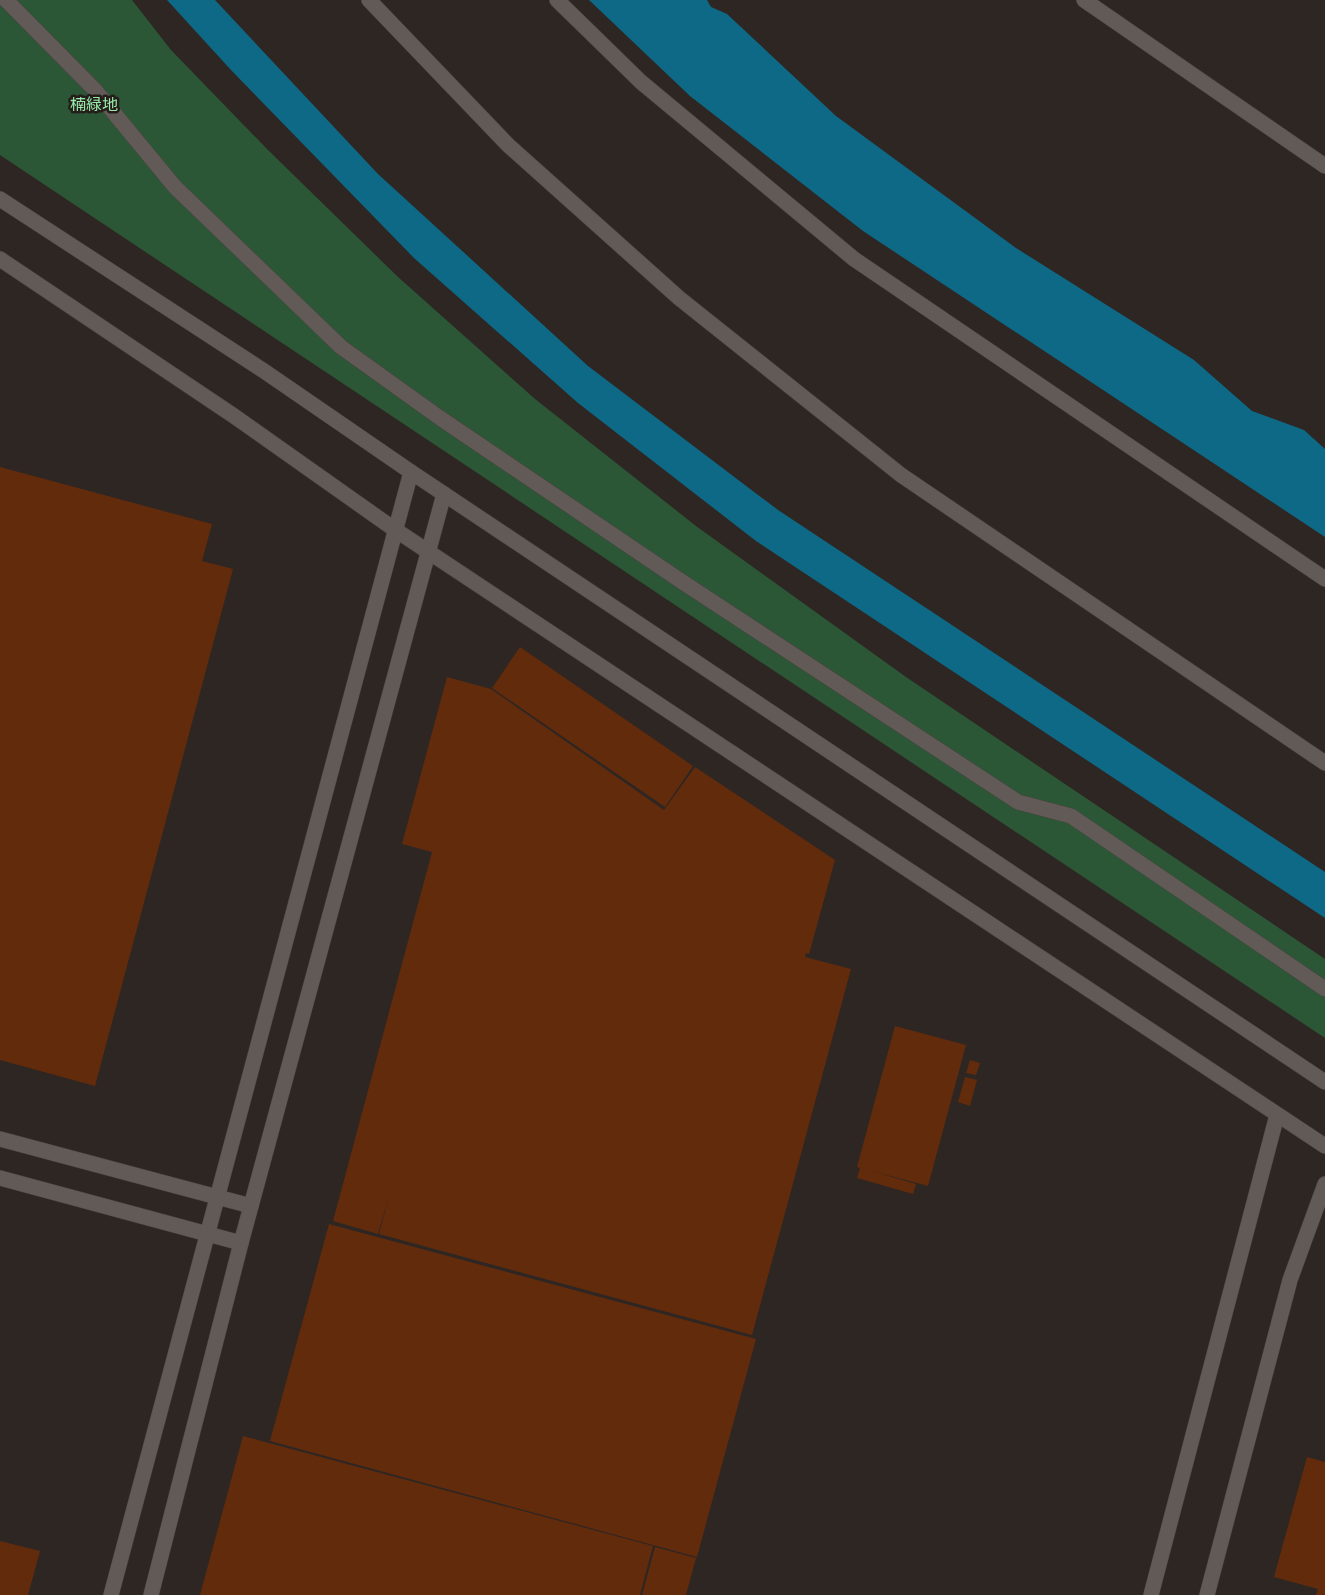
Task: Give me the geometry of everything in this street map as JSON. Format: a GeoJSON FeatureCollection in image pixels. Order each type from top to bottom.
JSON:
{"type":"FeatureCollection","features":[{"type":"Feature","properties":{"kind":"street"},"geometry":{"type":"LineString","coordinates":[[6,0],[95,90],[175,187],[341,347],[440,418],[684,583],[1018,802],[1071,816],[1325,989]]}},
{"type":"Feature","properties":{"kind":"street"},"geometry":{"type":"LineString","coordinates":[[369,0],[508,145],[679,298],[901,475],[1325,763]]}},
{"type":"Feature","properties":{"kind":"street"},"geometry":{"type":"LineString","coordinates":[[558,0],[641,82],[854,259],[1325,579]]}},
{"type":"Feature","properties":{"kind":"street"},"geometry":{"type":"LineString","coordinates":[[1084,0],[1325,166]]}},
{"type":"Feature","properties":{"kind":"street"},"geometry":{"type":"LineString","coordinates":[[0,199],[264,371],[444,494],[1325,1082]]}},
{"type":"Feature","properties":{"kind":"street"},"geometry":{"type":"LineString","coordinates":[[0,259],[234,416],[394,529],[1325,1146]]}},
{"type":"Feature","properties":{"kind":"street"},"geometry":{"type":"LineString","coordinates":[[111,1595],[411,471]]}},
{"type":"Feature","properties":{"kind":"street"},"geometry":{"type":"LineString","coordinates":[[151,1595],[241,1243],[444,494]]}},
{"type":"Feature","properties":{"kind":"street"},"geometry":{"type":"LineString","coordinates":[[1151,1595],[1277,1115]]}},
{"type":"Feature","properties":{"kind":"street"},"geometry":{"type":"LineString","coordinates":[[0,1139],[251,1206]]}},
{"type":"Feature","properties":{"kind":"street"},"geometry":{"type":"LineString","coordinates":[[0,1178],[241,1243]]}},
{"type":"Feature","properties":{"kind":"street"},"geometry":{"type":"LineString","coordinates":[[1207,1595],[1290,1280],[1325,1184]]}},
{"type":"Feature","properties":{"kind":"green space","name":"楠緑地"},"geometry":{"type":"Polygon","coordinates":[[[0,0],[132,0],[171,50],[267,149],[398,277],[535,399],[696,526],[906,677],[1325,959],[1325,1038],[0,155],[0,0]]]}},
{"type":"Feature","properties":{"kind":"water"},"geometry":{"type":"Polygon","coordinates":[[[167,0],[215,0],[378,174],[588,366],[778,510],[1325,872],[1325,918],[756,541],[578,403],[414,258],[231,70],[167,0]]]}},
{"type":"Feature","properties":{"kind":"water"},"geometry":{"type":"Polygon","coordinates":[[[589,0],[707,0],[711,7],[727,14],[836,116],[1016,248],[1194,360],[1252,411],[1304,430],[1325,449],[1325,537],[863,231],[690,96],[589,0]]]}},
{"type":"Feature","properties":{"kind":"building"},"geometry":{"type":"Polygon","coordinates":[[[0,467],[212,524],[202,561],[233,569],[95,1086],[0,1060],[0,467]]]}},
{"type":"Feature","properties":{"kind":"building"},"geometry":{"type":"Polygon","coordinates":[[[520,647],[693,766],[665,807],[492,688],[520,647]]]}},
{"type":"Feature","properties":{"kind":"building"},"geometry":{"type":"Polygon","coordinates":[[[447,677],[491,689],[664,810],[695,767],[835,860],[809,954],[806,953],[805,957],[851,969],[752,1335],[379,1234],[389,1197],[378,1234],[333,1221],[432,852],[402,844],[447,677]]]}},
{"type":"Feature","properties":{"kind":"building"},"geometry":{"type":"Polygon","coordinates":[[[895,1026],[966,1045],[928,1186],[872,1171],[916,1184],[913,1194],[857,1178],[860,1168],[857,1167],[895,1026]]]}},
{"type":"Feature","properties":{"kind":"building"},"geometry":{"type":"Polygon","coordinates":[[[970,1060],[980,1063],[976,1075],[966,1073],[970,1060]]]}},
{"type":"Feature","properties":{"kind":"building"},"geometry":{"type":"Polygon","coordinates":[[[965,1077],[977,1080],[970,1106],[958,1102],[965,1077]]]}},
{"type":"Feature","properties":{"kind":"building"},"geometry":{"type":"Polygon","coordinates":[[[329,1224],[756,1339],[697,1557],[270,1441],[329,1224]]]}},
{"type":"Feature","properties":{"kind":"building"},"geometry":{"type":"Polygon","coordinates":[[[243,1436],[653,1546],[640,1595],[200,1595],[243,1436]]]}},
{"type":"Feature","properties":{"kind":"building"},"geometry":{"type":"Polygon","coordinates":[[[1307,1457],[1325,1462],[1325,1595],[1316,1595],[1318,1589],[1274,1577],[1307,1457]]]}},
{"type":"Feature","properties":{"kind":"building"},"geometry":{"type":"Polygon","coordinates":[[[0,1541],[40,1551],[28,1595],[0,1595],[0,1541]]]}},
{"type":"Feature","properties":{"kind":"building"},"geometry":{"type":"Polygon","coordinates":[[[655,1547],[696,1558],[686,1595],[642,1595],[655,1547]]]}}]}
